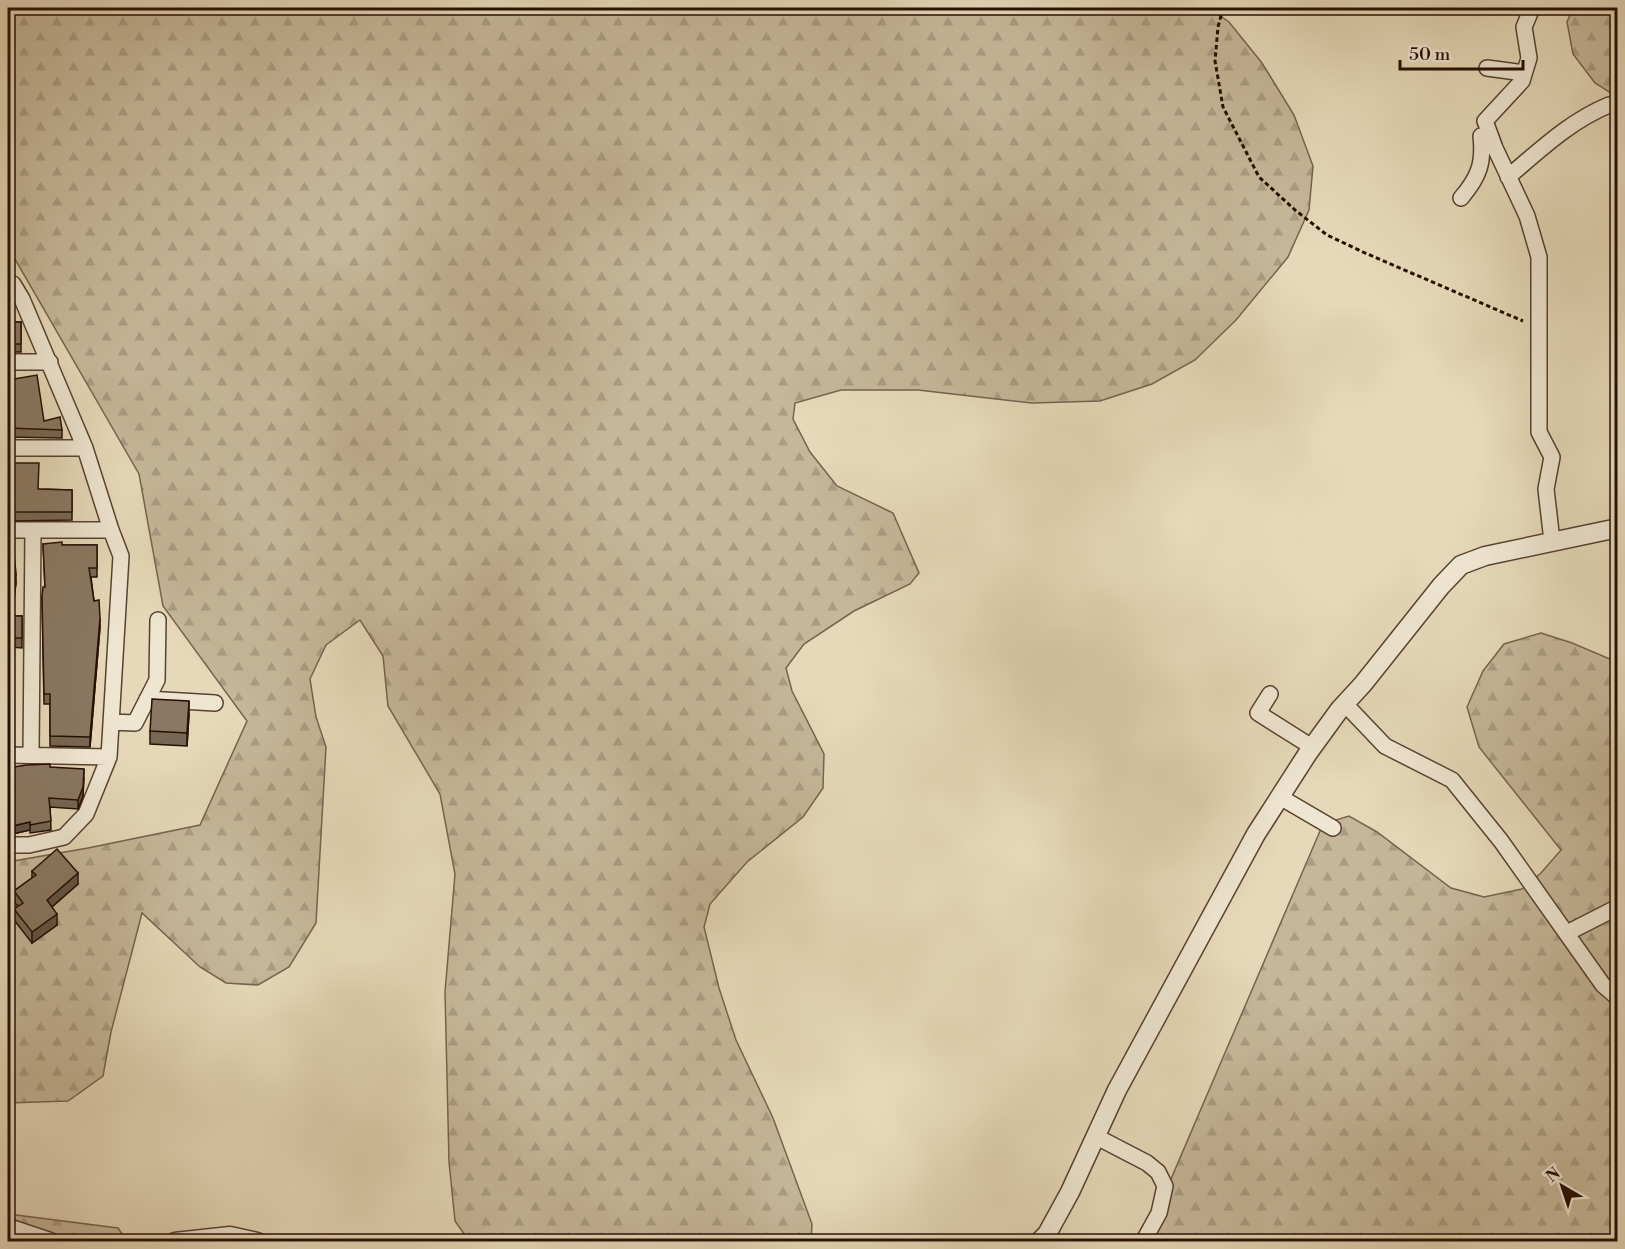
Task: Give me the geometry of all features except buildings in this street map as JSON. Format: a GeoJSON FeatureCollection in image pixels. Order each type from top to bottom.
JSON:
{"type":"FeatureCollection","features":[{"type":"Feature","properties":{"kind":"street"},"geometry":{"type":"LineString","coordinates":[[1532,8],[1524,27],[1529,58],[1522,81],[1485,121],[1527,216],[1539,257],[1539,432],[1552,457],[1546,489],[1552,541]]}},
{"type":"Feature","properties":{"kind":"street"},"geometry":{"type":"LineString","coordinates":[[1487,68],[1524,73]]}},
{"type":"Feature","properties":{"kind":"street"},"geometry":{"type":"LineString","coordinates":[[1509,177],[1573,123],[1609,105]]}},
{"type":"Feature","properties":{"kind":"street"},"geometry":{"type":"LineString","coordinates":[[1461,198],[1472,186],[1480,170],[1483,154],[1481,136],[1490,135]]}},
{"type":"Feature","properties":{"kind":"street"},"geometry":{"type":"LineString","coordinates":[[8,282],[13,284],[22,299],[50,362],[85,448],[121,556],[109,757],[86,814],[64,837],[29,845],[8,845]]}},
{"type":"Feature","properties":{"kind":"street"},"geometry":{"type":"LineString","coordinates":[[8,362],[50,362]]}},
{"type":"Feature","properties":{"kind":"street"},"geometry":{"type":"LineString","coordinates":[[8,448],[85,448]]}},
{"type":"Feature","properties":{"kind":"street"},"geometry":{"type":"LineString","coordinates":[[1040,1242],[1047,1234],[1070,1192],[1117,1090],[1256,834],[1312,747],[1344,704],[1461,565],[1485,556],[1617,528]]}},
{"type":"Feature","properties":{"kind":"street"},"geometry":{"type":"LineString","coordinates":[[8,530],[111,530]]}},
{"type":"Feature","properties":{"kind":"street"},"geometry":{"type":"LineString","coordinates":[[31,754],[33,530]]}},
{"type":"Feature","properties":{"kind":"street"},"geometry":{"type":"LineString","coordinates":[[111,722],[135,723],[157,680],[158,620]]}},
{"type":"Feature","properties":{"kind":"street"},"geometry":{"type":"LineString","coordinates":[[1270,694],[1258,713],[1312,747]]}},
{"type":"Feature","properties":{"kind":"street"},"geometry":{"type":"LineString","coordinates":[[147,699],[215,703]]}},
{"type":"Feature","properties":{"kind":"street"},"geometry":{"type":"LineString","coordinates":[[1344,704],[1385,746],[1452,780],[1501,841],[1603,985],[1617,998]]}},
{"type":"Feature","properties":{"kind":"street"},"geometry":{"type":"LineString","coordinates":[[8,755],[109,757]]}},
{"type":"Feature","properties":{"kind":"street"},"geometry":{"type":"LineString","coordinates":[[1280,797],[1333,828]]}},
{"type":"Feature","properties":{"kind":"street"},"geometry":{"type":"LineString","coordinates":[[1567,933],[1617,907]]}},
{"type":"Feature","properties":{"kind":"street"},"geometry":{"type":"LineString","coordinates":[[1095,1136],[1147,1163],[1158,1172],[1165,1186],[1159,1213],[1143,1242]]}},
{"type":"Feature","properties":{"kind":"street"},"geometry":{"type":"LineString","coordinates":[[8,1228],[50,1242]]}},
{"type":"Feature","properties":{"kind":"street"},"geometry":{"type":"LineString","coordinates":[[175,1242],[230,1236],[257,1242]]}},
{"type":"Feature","properties":{"kind":"path"},"geometry":{"type":"LineString","coordinates":[[1223,8],[1218,27],[1215,61],[1223,107],[1259,177],[1327,235],[1539,328]]}},
{"type":"Feature","properties":{"kind":"green space"},"geometry":{"type":"Polygon","coordinates":[[[8,8],[1209,8],[1229,22],[1262,63],[1294,115],[1313,166],[1309,210],[1288,257],[1236,320],[1195,360],[1152,384],[1100,401],[1032,403],[918,390],[841,390],[795,403],[793,419],[810,452],[837,486],[893,513],[919,573],[910,584],[854,611],[804,644],[786,668],[792,691],[824,754],[823,788],[803,817],[747,862],[710,904],[704,927],[719,988],[736,1040],[773,1118],[812,1224],[811,1241],[469,1241],[455,1221],[449,1162],[445,992],[455,874],[440,794],[388,706],[383,656],[360,620],[326,645],[310,679],[316,717],[326,747],[316,923],[289,967],[258,985],[226,983],[200,967],[142,913],[111,1032],[103,1076],[68,1101],[8,1103],[8,862],[200,825],[247,721],[163,606],[139,474],[8,247],[8,8]]]}},
{"type":"Feature","properties":{"kind":"green space"},"geometry":{"type":"Polygon","coordinates":[[[1573,8],[1617,8],[1617,97],[1595,83],[1573,54],[1567,22],[1573,8]]]}},
{"type":"Feature","properties":{"kind":"green space"},"geometry":{"type":"Polygon","coordinates":[[[1541,633],[1617,662],[1617,1241],[1144,1242],[1323,824],[1349,816],[1377,832],[1451,888],[1484,897],[1522,889],[1541,873],[1561,850],[1479,747],[1467,707],[1483,671],[1504,644],[1541,633]]]}},
{"type":"Feature","properties":{"kind":"green space"},"geometry":{"type":"Polygon","coordinates":[[[8,1214],[118,1228],[127,1241],[8,1242],[8,1214]]]}}]}
